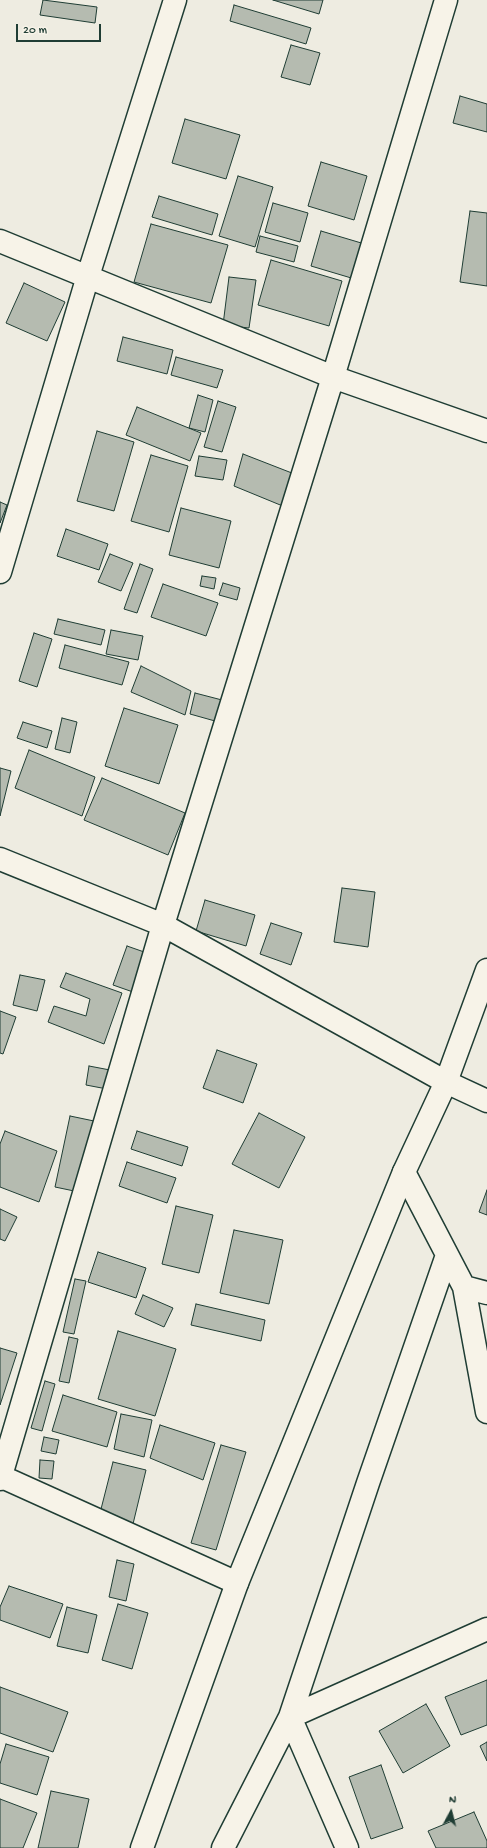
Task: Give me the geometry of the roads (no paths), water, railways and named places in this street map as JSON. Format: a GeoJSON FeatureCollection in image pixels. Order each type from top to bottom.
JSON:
{"type":"FeatureCollection","features":[{"type":"Feature","properties":{"kind":"main road"},"geometry":{"type":"LineString","coordinates":[[0,572],[88,276],[175,0]]}},
{"type":"Feature","properties":{"kind":"main road"},"geometry":{"type":"LineString","coordinates":[[237,1583],[0,1477],[163,925],[333,377],[446,0]]}},
{"type":"Feature","properties":{"kind":"main road"},"geometry":{"type":"LineString","coordinates":[[0,241],[333,377],[487,431]]}},
{"type":"Feature","properties":{"kind":"main road"},"geometry":{"type":"LineString","coordinates":[[0,859],[163,925],[446,1082],[487,1101]]}},
{"type":"Feature","properties":{"kind":"main road"},"geometry":{"type":"LineString","coordinates":[[142,1848],[237,1583],[404,1172],[446,1082],[487,970]]}},
{"type":"Feature","properties":{"kind":"main road"},"geometry":{"type":"LineString","coordinates":[[404,1172],[464,1287],[487,1412]]}},
{"type":"Feature","properties":{"kind":"main road"},"geometry":{"type":"LineString","coordinates":[[223,1848],[290,1717],[368,1483],[447,1256]]}},
{"type":"Feature","properties":{"kind":"main road"},"geometry":{"type":"LineString","coordinates":[[464,1287],[487,1293]]}},
{"type":"Feature","properties":{"kind":"main road"},"geometry":{"type":"LineString","coordinates":[[290,1717],[487,1629]]}},
{"type":"Feature","properties":{"kind":"main road"},"geometry":{"type":"LineString","coordinates":[[290,1717],[347,1848]]}}]}
